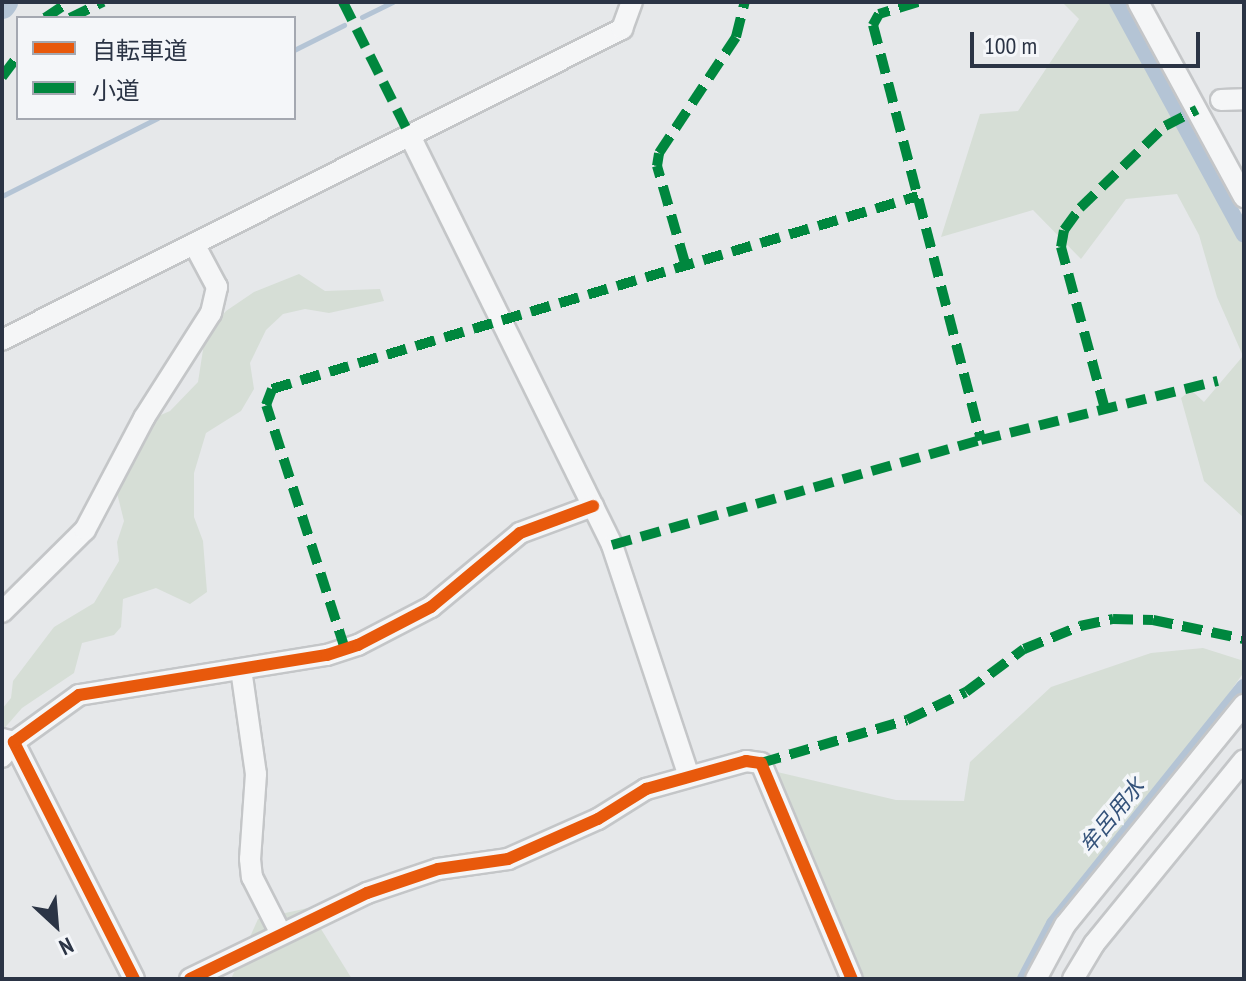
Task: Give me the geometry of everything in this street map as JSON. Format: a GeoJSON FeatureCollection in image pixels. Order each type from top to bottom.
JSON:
{"type":"FeatureCollection","features":[{"type":"Feature","properties":{"kind":"street"},"geometry":{"type":"LineString","coordinates":[[2,340],[622,29],[632,2]]}},
{"type":"Feature","properties":{"kind":"street"},"geometry":{"type":"LineString","coordinates":[[1138,2],[1244,197]]}},
{"type":"Feature","properties":{"kind":"street"},"geometry":{"type":"LineString","coordinates":[[1221,100],[1244,99]]}},
{"type":"Feature","properties":{"kind":"street"},"geometry":{"type":"LineString","coordinates":[[410,136],[617,559],[689,776]]}},
{"type":"Feature","properties":{"kind":"street"},"geometry":{"type":"LineString","coordinates":[[2,612],[85,530],[144,418],[211,313],[217,287],[194,244]]}},
{"type":"Feature","properties":{"kind":"street"},"geometry":{"type":"LineString","coordinates":[[134,979],[6,746],[79,695],[327,655],[371,639],[431,607],[520,533],[593,506]]}},
{"type":"Feature","properties":{"kind":"street"},"geometry":{"type":"LineString","coordinates":[[241,669],[256,774],[250,859],[252,877],[281,934]]}},
{"type":"Feature","properties":{"kind":"street"},"geometry":{"type":"LineString","coordinates":[[1036,979],[1065,925],[1244,705]]}},
{"type":"Feature","properties":{"kind":"street"},"geometry":{"type":"LineString","coordinates":[[1073,979],[1094,944],[1244,760]]}},
{"type":"Feature","properties":{"kind":"street"},"geometry":{"type":"LineString","coordinates":[[190,979],[281,934],[416,875],[508,859],[598,819],[646,789],[746,761],[761,763],[852,979]]}},
{"type":"Feature","properties":{"kind":"shaded area"},"geometry":{"type":"Polygon","coordinates":[[[1062,2],[1109,2],[1182,125],[1244,247],[1244,518],[1204,481],[1181,398],[1191,390],[1204,402],[1243,356],[1217,297],[1199,235],[1177,194],[1126,199],[1081,259],[1033,210],[941,237],[980,114],[1018,111],[1079,19],[1062,2]]]}},
{"type":"Feature","properties":{"kind":"shaded area"},"geometry":{"type":"Polygon","coordinates":[[[299,274],[325,291],[380,289],[384,301],[329,313],[305,309],[283,314],[266,330],[250,363],[254,389],[241,411],[206,433],[194,473],[194,517],[203,541],[207,592],[190,604],[156,588],[123,599],[121,627],[114,635],[82,643],[74,673],[22,708],[2,731],[2,709],[11,698],[13,681],[54,627],[94,603],[119,561],[117,542],[124,521],[115,485],[147,421],[170,411],[198,382],[205,337],[226,311],[254,292],[299,274]]]}},
{"type":"Feature","properties":{"kind":"shaded area"},"geometry":{"type":"Polygon","coordinates":[[[1203,648],[1244,661],[1244,672],[1170,777],[1109,849],[1024,979],[859,979],[773,771],[896,800],[964,801],[970,762],[1051,687],[1151,653],[1203,648]]]}},
{"type":"Feature","properties":{"kind":"shaded area"},"geometry":{"type":"Polygon","coordinates":[[[308,908],[352,979],[231,979],[258,919],[308,908]]]}},
{"type":"Feature","properties":{"kind":"waterway"},"geometry":{"type":"LineString","coordinates":[[362,17],[393,2]]}},
{"type":"Feature","properties":{"kind":"waterway","name":"牟呂用水"},"geometry":{"type":"LineString","coordinates":[[1117,2],[1244,235]]}},
{"type":"Feature","properties":{"kind":"waterway"},"geometry":{"type":"LineString","coordinates":[[296,49],[344,25]]}},
{"type":"Feature","properties":{"kind":"waterway"},"geometry":{"type":"LineString","coordinates":[[2,196],[154,120]]}},
{"type":"Feature","properties":{"kind":"waterway","name":"牟呂用水"},"geometry":{"type":"LineString","coordinates":[[1025,979],[1054,924],[1244,687]]}},
{"type":"Feature","properties":{"kind":"marked path"},"geometry":{"type":"LineString","coordinates":[[48,16],[69,2]]}},
{"type":"Feature","properties":{"kind":"marked path"},"geometry":{"type":"LineString","coordinates":[[74,16],[103,2]]}},
{"type":"Feature","properties":{"kind":"marked path"},"geometry":{"type":"LineString","coordinates":[[343,2],[410,136]]}},
{"type":"Feature","properties":{"kind":"marked path"},"geometry":{"type":"LineString","coordinates":[[685,263],[657,166],[659,153],[736,37],[745,2]]}},
{"type":"Feature","properties":{"kind":"marked path"},"geometry":{"type":"LineString","coordinates":[[918,2],[879,14],[873,25],[981,440]]}},
{"type":"Feature","properties":{"kind":"marked path"},"geometry":{"type":"LineString","coordinates":[[2,77],[16,59]]}},
{"type":"Feature","properties":{"kind":"marked path"},"geometry":{"type":"LineString","coordinates":[[1105,409],[1061,247],[1064,230],[1080,208],[1165,126],[1197,110]]}},
{"type":"Feature","properties":{"kind":"marked path"},"geometry":{"type":"LineString","coordinates":[[345,649],[266,405],[272,389],[918,196]]}},
{"type":"Feature","properties":{"kind":"marked path"},"geometry":{"type":"LineString","coordinates":[[612,545],[981,440],[1218,381]]}},
{"type":"Feature","properties":{"kind":"marked path"},"geometry":{"type":"LineString","coordinates":[[761,763],[907,720],[966,692],[1024,649],[1080,626],[1113,619],[1153,620],[1244,639]]}},
{"type":"Feature","properties":{"kind":"cycle path"},"geometry":{"type":"LineString","coordinates":[[134,979],[14,742],[79,695],[327,655],[358,645],[431,607],[520,533],[593,506]]}},
{"type":"Feature","properties":{"kind":"cycle path"},"geometry":{"type":"LineString","coordinates":[[190,979],[367,893],[438,869],[508,859],[598,819],[646,789],[746,761],[761,763],[852,979]]}}]}
